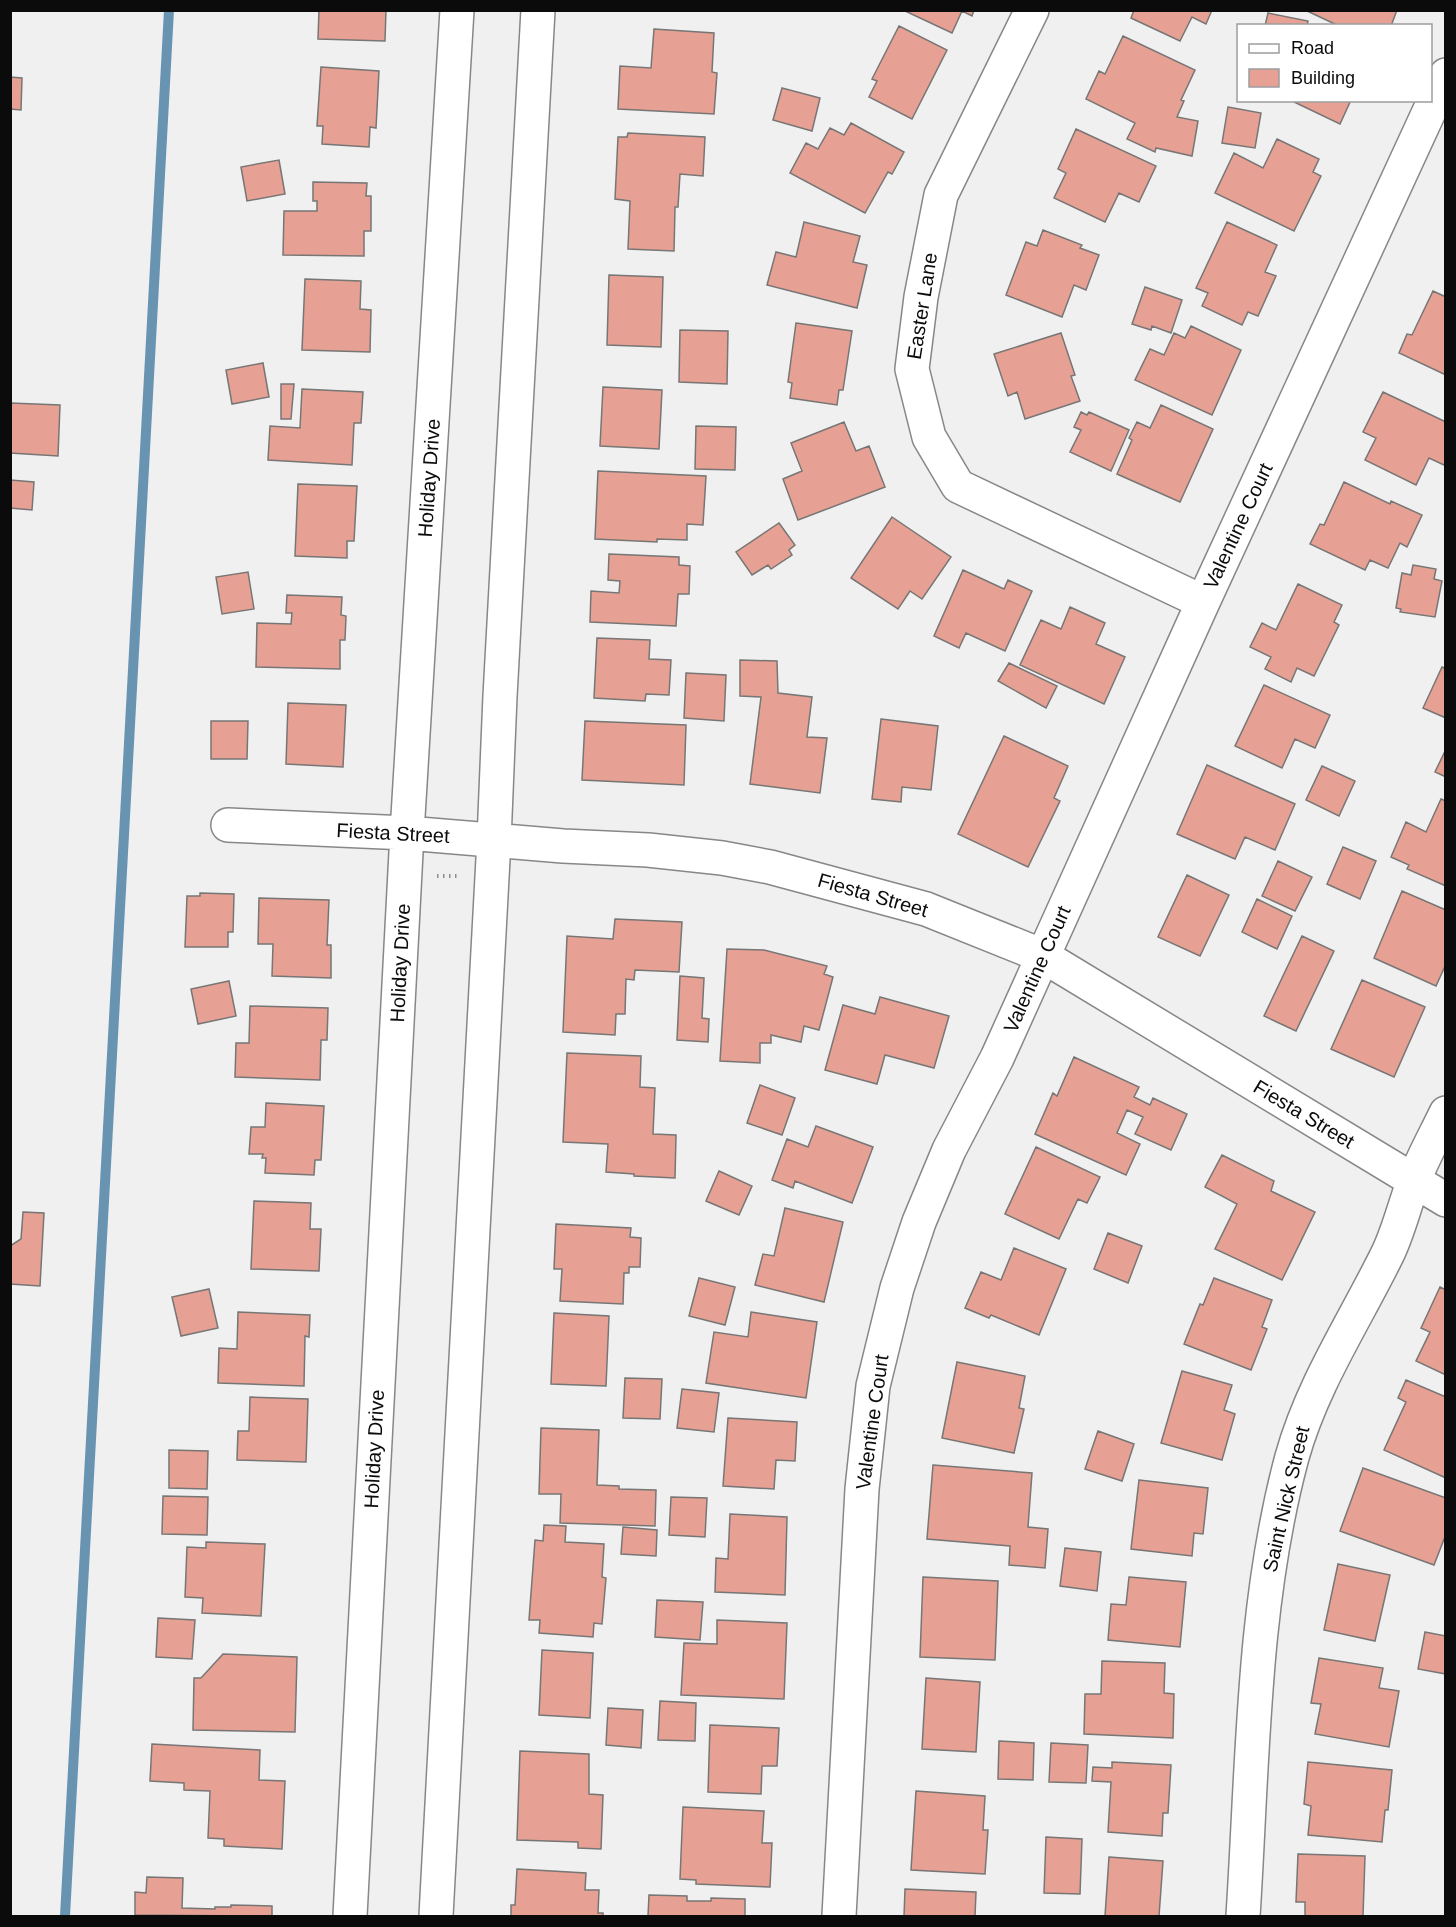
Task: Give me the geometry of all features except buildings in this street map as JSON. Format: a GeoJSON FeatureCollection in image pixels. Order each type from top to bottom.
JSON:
{"type":"FeatureCollection","features":[{"type":"Feature","properties":{"kind":"street","name":"Holiday Drive"},"geometry":{"type":"LineString","coordinates":[[350,1917],[407,833],[457,10]]}},
{"type":"Feature","properties":{"kind":"street"},"geometry":{"type":"LineString","coordinates":[[436,1917],[538,10]]}},
{"type":"Feature","properties":{"kind":"street","name":"Easter Lane"},"geometry":{"type":"LineString","coordinates":[[1032,10],[941,195],[921,297],[912,369],[929,437],[958,486],[1203,602]]}},
{"type":"Feature","properties":{"kind":"street","name":"Valentine Court"},"geometry":{"type":"LineString","coordinates":[[839,1917],[862,1489],[873,1386],[897,1288],[919,1222],[949,1150],[997,1058],[1203,602],[1446,75]]}},
{"type":"Feature","properties":{"kind":"street","name":"Fiesta Street"},"geometry":{"type":"LineString","coordinates":[[228,825],[407,833],[564,846],[648,850],[722,858],[770,867],[926,909],[1043,956],[1446,1200]]}},
{"type":"Feature","properties":{"kind":"street","name":"Saint Nick Street"},"geometry":{"type":"LineString","coordinates":[[1243,1917],[1261,1618],[1276,1527],[1288,1476],[1307,1411],[1388,1253],[1414,1180],[1446,1113]]}},
{"type":"Feature","properties":{"kind":"path"},"geometry":{"type":"LineString","coordinates":[[433,875],[465,876]]}},
{"type":"Feature","properties":{"kind":"waterway"},"geometry":{"type":"LineString","coordinates":[[65,1916],[169,10]]}}]}
